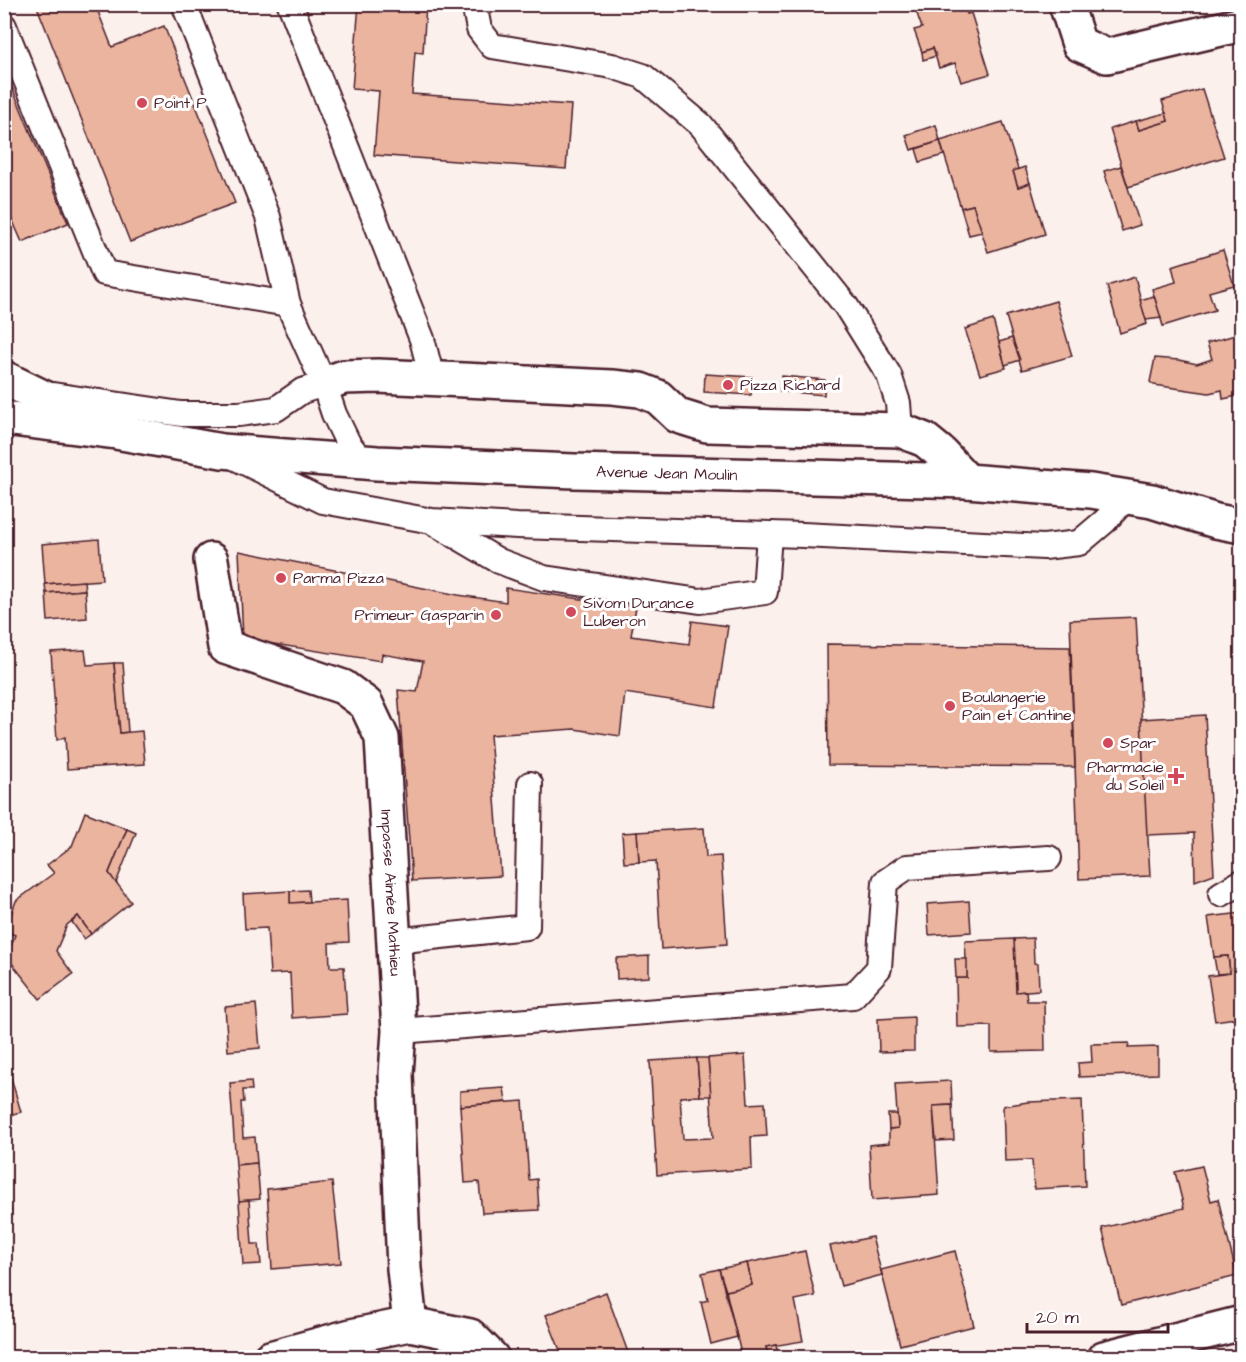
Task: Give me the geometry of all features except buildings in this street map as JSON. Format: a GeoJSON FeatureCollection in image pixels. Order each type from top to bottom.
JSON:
{"type":"FeatureCollection","features":[{"type":"Feature","properties":{"kind":"street"},"geometry":{"type":"LineString","coordinates":[[1066,4],[1079,44],[1107,56],[1242,24]]}},
{"type":"Feature","properties":{"kind":"street"},"geometry":{"type":"LineString","coordinates":[[324,384],[344,377],[378,376],[640,390],[658,397],[678,416],[708,425],[900,430],[925,440],[941,453],[967,481]]}},
{"type":"Feature","properties":{"kind":"street","name":"Avenue Jean Moulin"},"geometry":{"type":"LineString","coordinates":[[18,385],[116,432]]}},
{"type":"Feature","properties":{"kind":"street","name":"Avenue Jean Moulin"},"geometry":{"type":"LineString","coordinates":[[4,417],[116,432],[222,451],[362,461],[574,471],[967,481],[1091,491],[1152,501],[1229,524],[1242,541]]}},
{"type":"Feature","properties":{"kind":"street","name":"Impasse Aimée Mathieu"},"geometry":{"type":"LineString","coordinates":[[211,560],[225,647],[343,687],[366,704],[382,738],[399,1031],[396,1074],[404,1269],[410,1324]]}},
{"type":"Feature","properties":{"kind":"street"},"geometry":{"type":"LineString","coordinates":[[1104,1358],[1242,1323]]}},
{"type":"Feature","properties":{"kind":"street"},"geometry":{"type":"LineString","coordinates":[[270,1358],[351,1336],[410,1324],[470,1336],[492,1358]]}},
{"type":"Feature","properties":{"kind":"lane"},"geometry":{"type":"LineString","coordinates":[[184,4],[268,217],[288,304],[324,384],[334,414],[348,443],[362,461]]}},
{"type":"Feature","properties":{"kind":"lane"},"geometry":{"type":"LineString","coordinates":[[290,4],[422,339],[432,378]]}},
{"type":"Feature","properties":{"kind":"lane"},"geometry":{"type":"LineString","coordinates":[[474,4],[478,29],[492,46],[612,66],[643,76],[701,125],[846,306],[889,375],[898,403],[900,430]]}},
{"type":"Feature","properties":{"kind":"lane"},"geometry":{"type":"LineString","coordinates":[[4,26],[104,273],[288,304]]}},
{"type":"Feature","properties":{"kind":"lane"},"geometry":{"type":"LineString","coordinates":[[18,385],[181,414],[239,414],[276,409],[302,391],[324,384]]}},
{"type":"Feature","properties":{"kind":"lane"},"geometry":{"type":"LineString","coordinates":[[222,451],[322,501],[432,521],[517,526],[769,534],[1044,547],[1079,543],[1127,497]]}},
{"type":"Feature","properties":{"kind":"lane"},"geometry":{"type":"LineString","coordinates":[[432,521],[499,561],[544,578],[700,601],[765,592],[769,534]]}},
{"type":"Feature","properties":{"kind":"lane"},"geometry":{"type":"LineString","coordinates":[[394,941],[527,927],[530,784]]}},
{"type":"Feature","properties":{"kind":"lane"},"geometry":{"type":"LineString","coordinates":[[399,1031],[853,996],[879,968],[885,882],[907,867],[1048,858]]}},
{"type":"Feature","properties":{"kind":"place","name":"Point P"},"geometry":{"type":"Point","coordinates":[142,103]}},
{"type":"Feature","properties":{"kind":"place","name":"Pizza Richard"},"geometry":{"type":"Point","coordinates":[728,385]}},
{"type":"Feature","properties":{"kind":"place","name":"Parma Pizza"},"geometry":{"type":"Point","coordinates":[281,578]}},
{"type":"Feature","properties":{"kind":"place","name":"Sivom Durance Luberon"},"geometry":{"type":"Point","coordinates":[571,612]}},
{"type":"Feature","properties":{"kind":"place","name":"Primeur Gasparin"},"geometry":{"type":"Point","coordinates":[496,615]}},
{"type":"Feature","properties":{"kind":"place","name":"Boulangerie Pain et Cantine"},"geometry":{"type":"Point","coordinates":[950,706]}},
{"type":"Feature","properties":{"kind":"place","name":"Spar"},"geometry":{"type":"Point","coordinates":[1108,743]}},
{"type":"Feature","properties":{"kind":"place","name":"Pharmacie du Soleil"},"geometry":{"type":"Point","coordinates":[1176,776]}}]}
